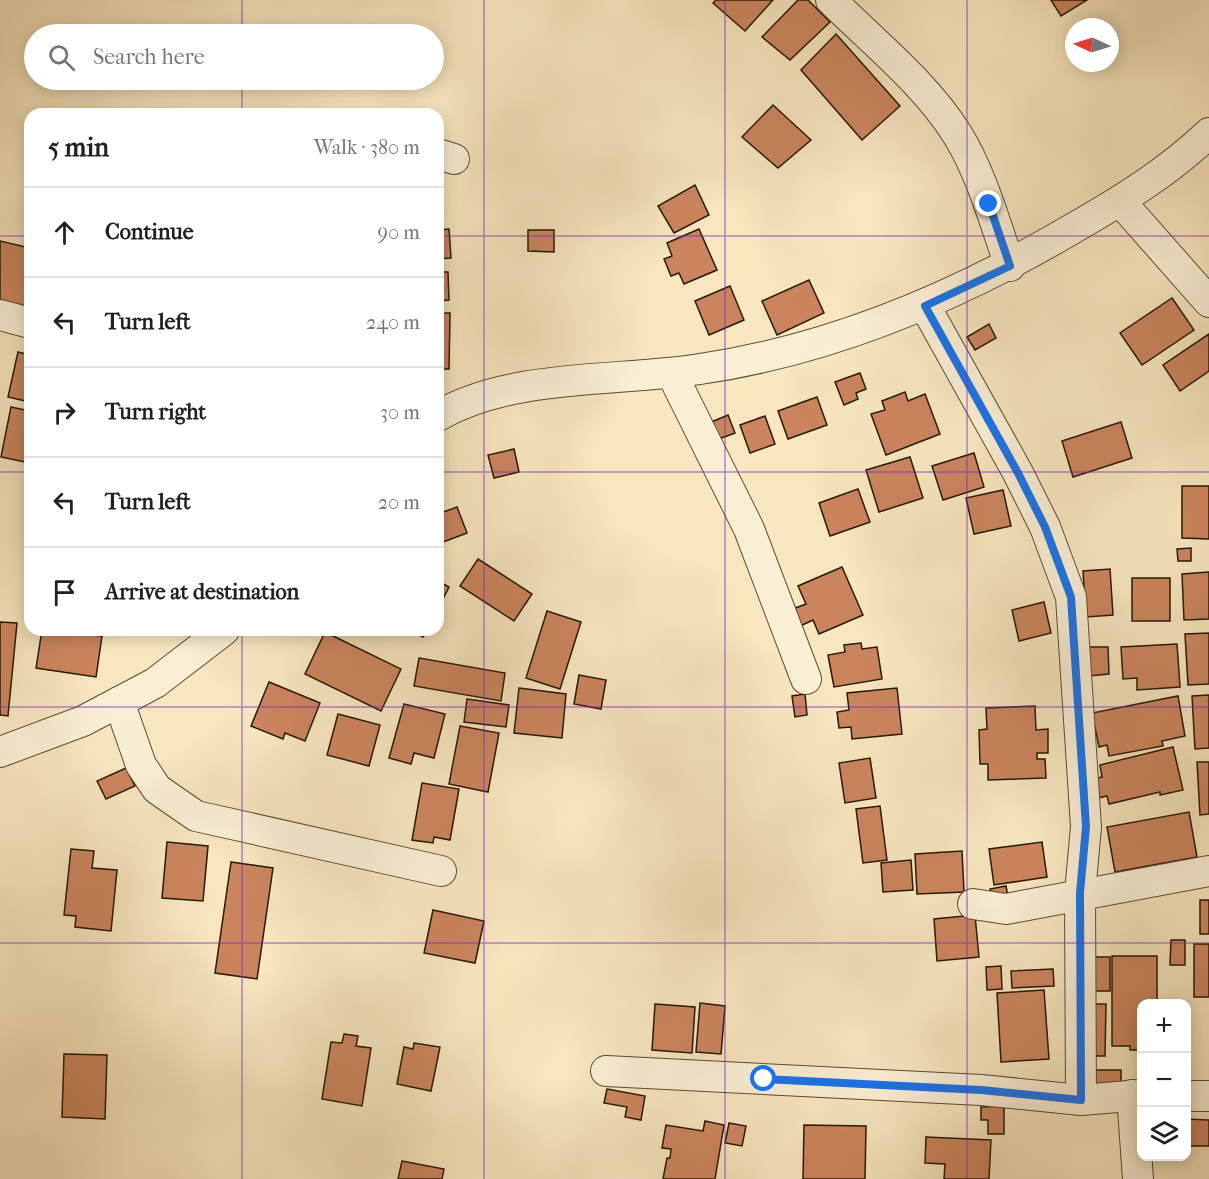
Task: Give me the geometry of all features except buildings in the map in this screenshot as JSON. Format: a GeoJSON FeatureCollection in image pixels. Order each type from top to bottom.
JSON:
{"type":"FeatureCollection","features":[{"type":"Feature","properties":{"kind":"street"},"geometry":{"type":"LineString","coordinates":[[831,0],[926,94],[957,134],[989,204],[1010,266]]}},
{"type":"Feature","properties":{"kind":"street"},"geometry":{"type":"LineString","coordinates":[[444,412],[458,404],[526,387],[626,375],[672,374],[751,362],[925,306],[1010,266],[1120,201],[1180,160],[1209,133]]}},
{"type":"Feature","properties":{"kind":"street"},"geometry":{"type":"LineString","coordinates":[[1120,201],[1209,302]]}},
{"type":"Feature","properties":{"kind":"street"},"geometry":{"type":"LineString","coordinates":[[925,306],[1018,473],[1045,527],[1071,597],[1086,827],[1080,893],[1081,1100]]}},
{"type":"Feature","properties":{"kind":"street"},"geometry":{"type":"LineString","coordinates":[[0,315],[24,321]]}},
{"type":"Feature","properties":{"kind":"street"},"geometry":{"type":"LineString","coordinates":[[672,374],[749,529],[806,678]]}},
{"type":"Feature","properties":{"kind":"street"},"geometry":{"type":"LineString","coordinates":[[0,752],[83,721],[155,683],[216,636]]}},
{"type":"Feature","properties":{"kind":"street"},"geometry":{"type":"LineString","coordinates":[[119,702],[141,765],[157,789],[196,816],[441,871]]}},
{"type":"Feature","properties":{"kind":"street"},"geometry":{"type":"LineString","coordinates":[[973,904],[1006,909],[1080,893],[1209,871]]}},
{"type":"Feature","properties":{"kind":"street"},"geometry":{"type":"LineString","coordinates":[[606,1071],[981,1090],[1081,1100],[1137,1095]]}},
{"type":"Feature","properties":{"kind":"street"},"geometry":{"type":"LineString","coordinates":[[1191,1096],[1209,1096]]}},
{"type":"Feature","properties":{"kind":"street"},"geometry":{"type":"LineString","coordinates":[[1137,1107],[1138,1179]]}},
{"type":"Feature","properties":{"kind":"route"},"geometry":{"type":"LineString","coordinates":[[764,1079],[981,1090],[1081,1100],[1080,893],[1086,827],[1071,597],[1045,527],[1018,473],[925,306],[1010,266],[989,204]]}}]}
